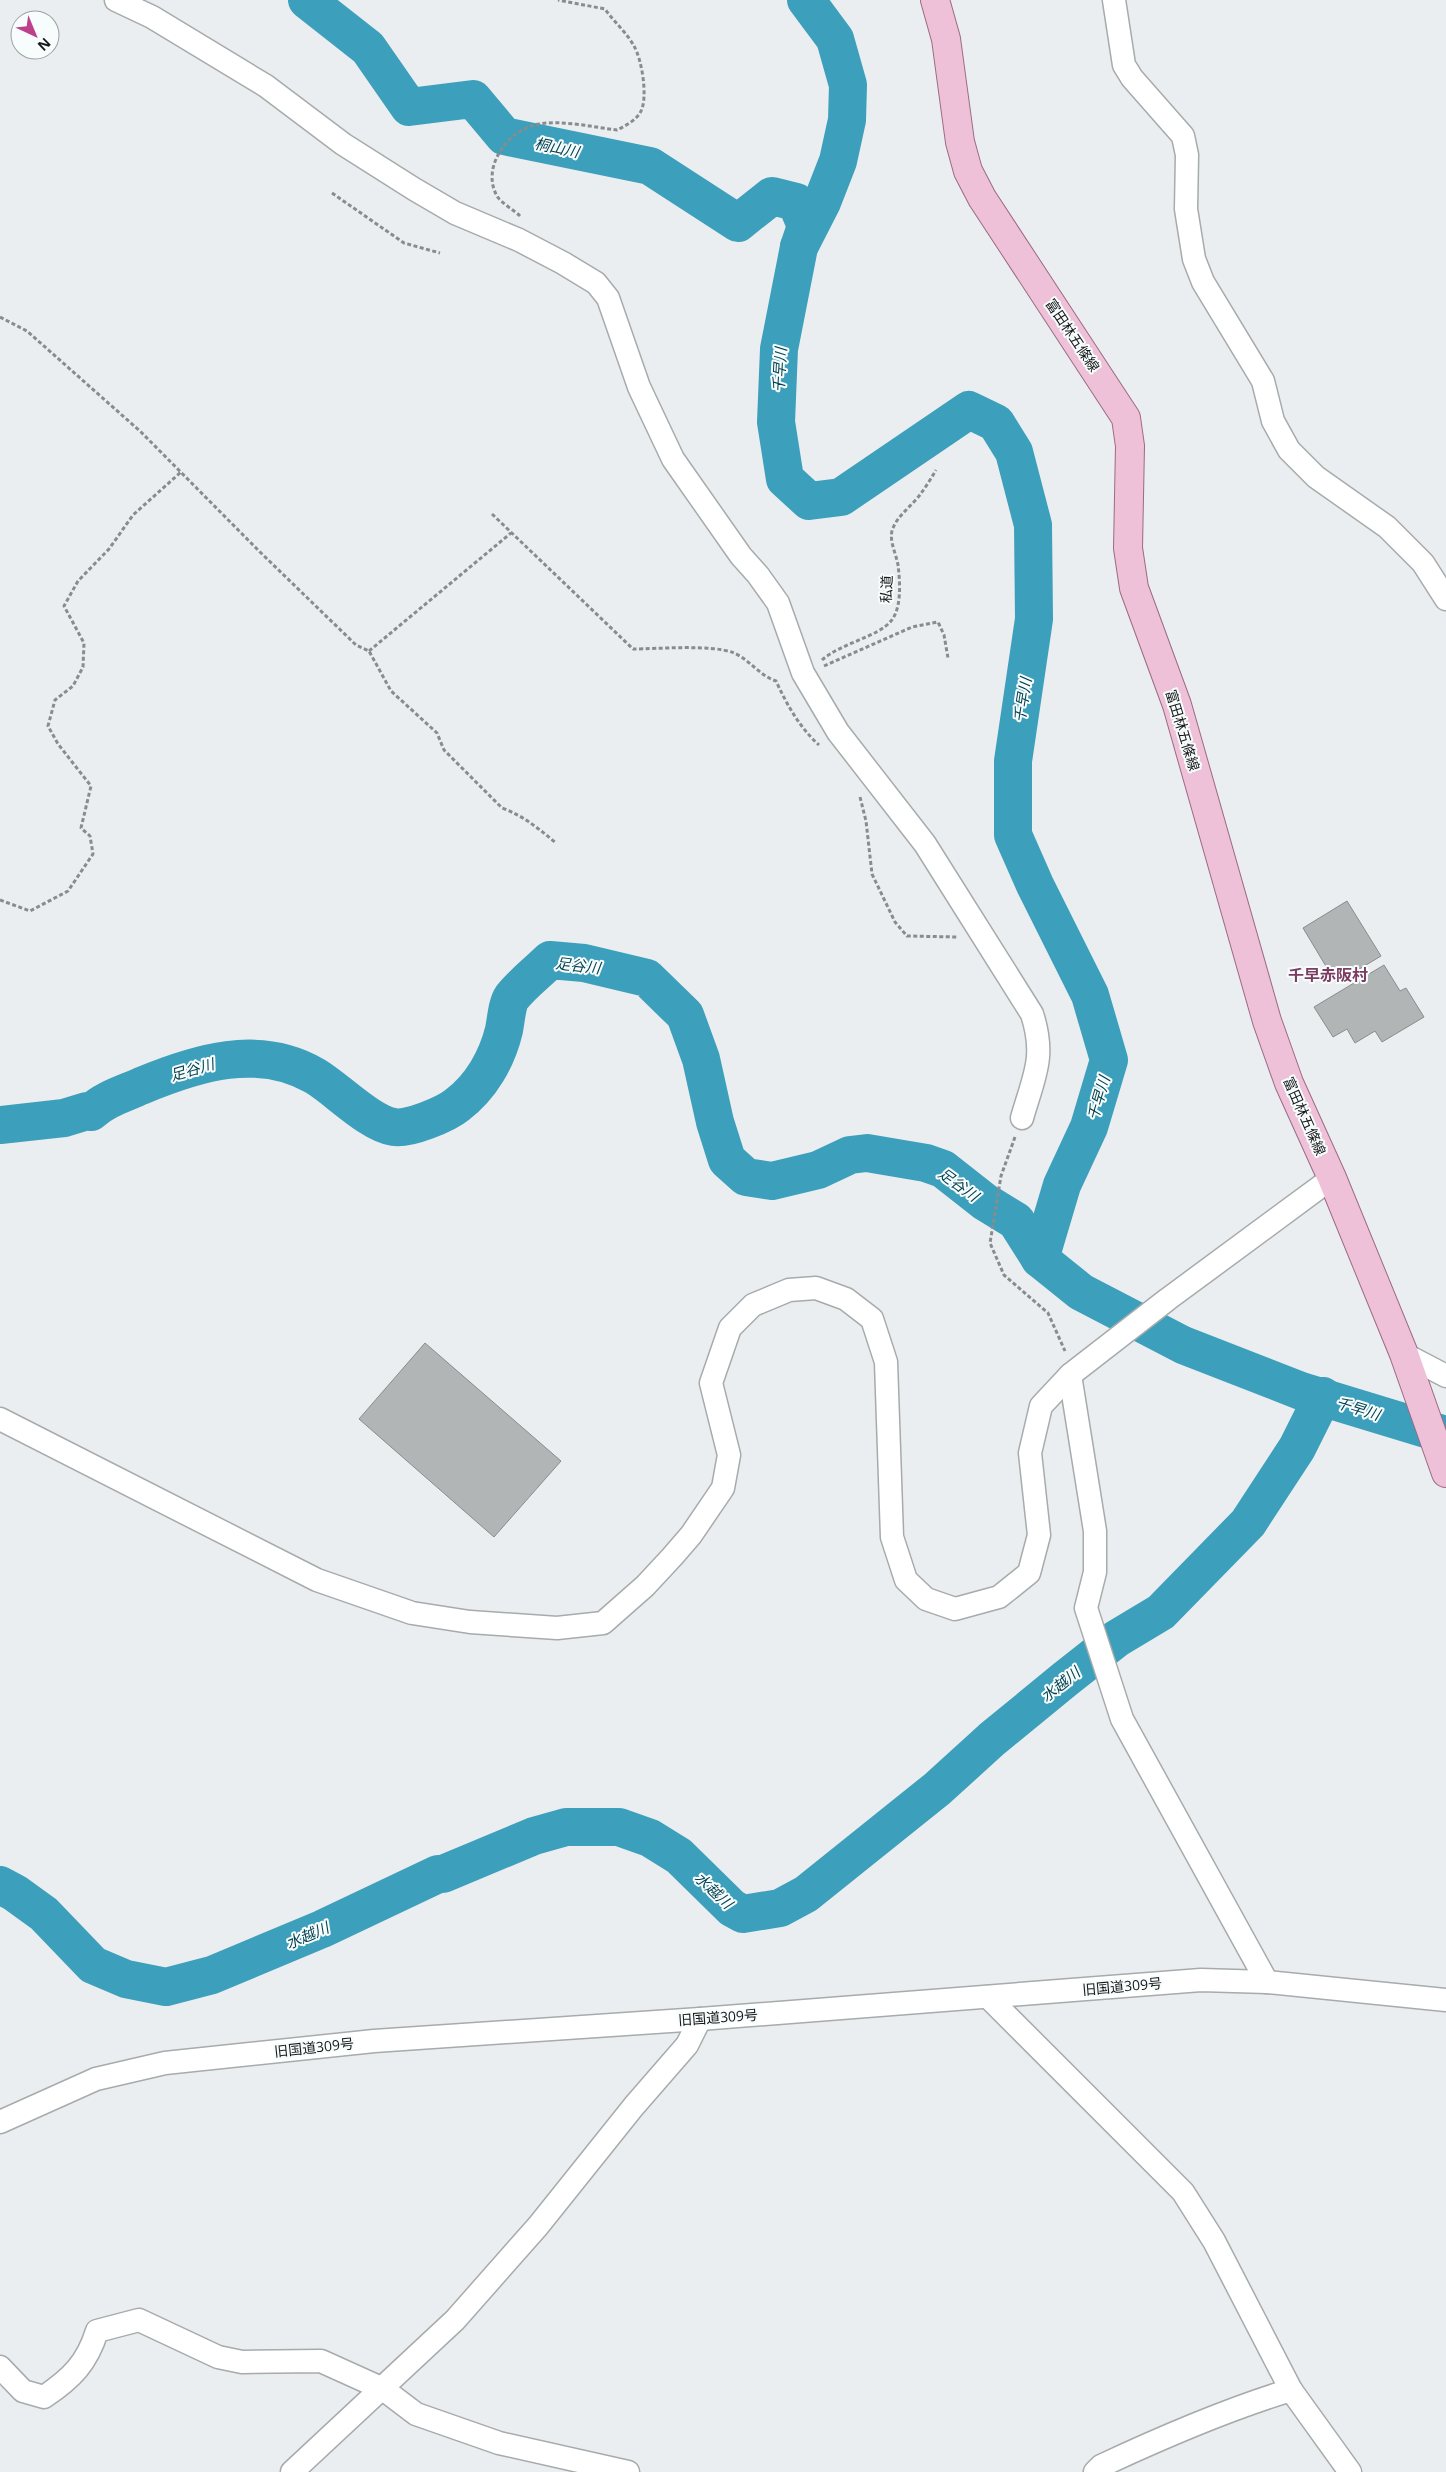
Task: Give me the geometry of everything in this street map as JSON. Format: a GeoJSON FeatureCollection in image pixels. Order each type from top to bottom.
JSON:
{"type":"FeatureCollection","features":[{"type":"Feature","properties":{"kind":"main road","name":"富田林五條線"},"geometry":{"type":"LineString","coordinates":[[935,0],[946,39],[960,142],[968,171],[982,198],[1112,393],[1126,418],[1130,446],[1128,548],[1134,588],[1177,705],[1267,1020],[1289,1083],[1332,1178],[1404,1354],[1446,1473]]}},
{"type":"Feature","properties":{"kind":"street"},"geometry":{"type":"LineString","coordinates":[[116,0],[152,17],[266,86],[343,144],[455,213],[519,240],[596,283],[608,298],[639,387],[673,459],[741,556],[758,575],[778,603],[805,678],[838,732],[924,844],[1032,1014],[1039,1035],[1040,1057],[1022,1118]]}},
{"type":"Feature","properties":{"kind":"street"},"geometry":{"type":"LineString","coordinates":[[1114,0],[1124,65],[1132,78],[1183,136],[1187,155],[1186,209],[1194,259],[1203,282],[1263,381],[1274,421],[1288,450],[1316,477],[1388,526],[1423,563],[1446,598]]}},
{"type":"Feature","properties":{"kind":"street"},"geometry":{"type":"LineString","coordinates":[[0,1419],[317,1580],[412,1613],[470,1622],[557,1628],[603,1623],[645,1586],[691,1535],[723,1488],[729,1455],[711,1383],[730,1328],[753,1305],[789,1290],[816,1288],[846,1299],[872,1319],[886,1362],[892,1537],[906,1580],[926,1599],[955,1609],[999,1597],[1029,1573],[1039,1535],[1030,1453],[1041,1406],[1070,1375],[1168,1298],[1332,1178]]}},
{"type":"Feature","properties":{"kind":"street"},"geometry":{"type":"LineString","coordinates":[[1404,1354],[1446,1376]]}},
{"type":"Feature","properties":{"kind":"street"},"geometry":{"type":"LineString","coordinates":[[1070,1375],[1095,1531],[1095,1572],[1086,1608],[1122,1719],[1267,1982]]}},
{"type":"Feature","properties":{"kind":"street","name":"旧国道309号"},"geometry":{"type":"LineString","coordinates":[[0,2122],[96,2080],[165,2063],[374,2041],[700,2019],[1201,1980],[1267,1982],[1446,2000]]}},
{"type":"Feature","properties":{"kind":"street"},"geometry":{"type":"LineString","coordinates":[[988,1997],[1183,2192],[1214,2241],[1291,2390],[1350,2472]]}},
{"type":"Feature","properties":{"kind":"street"},"geometry":{"type":"LineString","coordinates":[[292,2472],[455,2320],[538,2226],[634,2106],[687,2045],[700,2019]]}},
{"type":"Feature","properties":{"kind":"street"},"geometry":{"type":"LineString","coordinates":[[0,2367],[23,2391],[44,2397],[68,2381],[90,2353],[97,2332],[139,2320],[218,2357],[242,2362],[321,2361],[382,2388],[416,2414],[490,2439],[628,2472]]}},
{"type":"Feature","properties":{"kind":"street"},"geometry":{"type":"LineString","coordinates":[[1095,2472],[1101,2466],[1171,2434],[1251,2402],[1291,2390]]}},
{"type":"Feature","properties":{"kind":"path"},"geometry":{"type":"LineString","coordinates":[[521,216],[497,196],[492,176],[494,159],[521,129],[540,124],[617,130],[626,126],[641,112],[643,104],[643,66],[634,46],[605,9],[558,0]]}},
{"type":"Feature","properties":{"kind":"path"},"geometry":{"type":"LineString","coordinates":[[332,193],[404,243],[440,253]]}},
{"type":"Feature","properties":{"kind":"path"},"geometry":{"type":"LineString","coordinates":[[0,317],[27,330],[141,432],[356,645],[368,651],[391,690],[437,733],[444,750],[502,808],[515,813],[533,824],[556,843]]}},
{"type":"Feature","properties":{"kind":"path","name":"私道"},"geometry":{"type":"LineString","coordinates":[[805,678],[843,645],[870,636],[891,622],[897,608],[898,597],[898,565],[891,536],[893,527],[922,492],[936,470]]}},
{"type":"Feature","properties":{"kind":"path"},"geometry":{"type":"LineString","coordinates":[[0,900],[30,911],[45,904],[68,892],[93,854],[90,836],[81,828],[91,786],[58,744],[48,726],[54,700],[73,686],[83,667],[84,643],[64,606],[78,581],[109,549],[133,515],[181,472]]}},
{"type":"Feature","properties":{"kind":"path"},"geometry":{"type":"LineString","coordinates":[[492,514],[633,649],[703,648],[734,653],[766,678],[776,681],[789,708],[810,737],[822,747]]}},
{"type":"Feature","properties":{"kind":"path"},"geometry":{"type":"LineString","coordinates":[[368,651],[511,533]]}},
{"type":"Feature","properties":{"kind":"path"},"geometry":{"type":"LineString","coordinates":[[805,678],[827,663],[912,627],[938,622],[944,635],[948,658]]}},
{"type":"Feature","properties":{"kind":"path"},"geometry":{"type":"LineString","coordinates":[[858,793],[866,821],[872,874],[895,922],[907,936],[984,939]]}},
{"type":"Feature","properties":{"kind":"path"},"geometry":{"type":"LineString","coordinates":[[1022,1118],[1002,1176],[990,1243],[1004,1275],[1048,1313],[1067,1356],[1070,1375]]}},
{"type":"Feature","properties":{"kind":"building"},"geometry":{"type":"Polygon","coordinates":[[[1347,901],[1381,956],[1336,983],[1303,928],[1347,901]]]}},
{"type":"Feature","properties":{"kind":"building"},"geometry":{"type":"Polygon","coordinates":[[[1384,965],[1400,991],[1406,988],[1424,1017],[1382,1042],[1375,1031],[1355,1043],[1347,1029],[1333,1037],[1314,1007],[1384,965]]]}},
{"type":"Feature","properties":{"kind":"building"},"geometry":{"type":"Polygon","coordinates":[[[425,1343],[561,1461],[494,1537],[359,1419],[425,1343]]]}},
{"type":"Feature","properties":{"kind":"waterway","name":"桐山川"},"geometry":{"type":"LineString","coordinates":[[307,0],[368,48],[409,107],[473,99],[504,136],[650,166],[738,223],[772,196],[796,202],[806,226],[799,247]]}},
{"type":"Feature","properties":{"kind":"waterway","name":"千早川"},"geometry":{"type":"LineString","coordinates":[[806,0],[835,39],[848,85],[847,120],[838,161],[822,202],[799,247],[779,349],[776,422],[785,479],[809,501],[841,497],[969,410],[996,423],[1014,452],[1033,525],[1034,619],[1013,761],[1013,835],[1035,885],[1090,995],[1109,1060],[1089,1127],[1062,1185],[1040,1259]]}},
{"type":"Feature","properties":{"kind":"waterway","name":"足谷川"},"geometry":{"type":"LineString","coordinates":[[0,1125],[64,1118],[87,1111],[91,1112],[114,1097],[184,1070],[228,1060],[250,1059],[272,1060],[294,1066],[315,1076],[364,1113],[384,1124],[394,1127],[417,1124],[452,1109],[466,1098],[481,1081],[501,1041],[510,1000],[526,982],[550,960],[584,963],[647,978],[685,1015],[701,1059],[715,1122],[727,1160],[746,1177],[772,1181],[818,1170],[850,1155],[867,1153],[926,1163],[943,1169],[985,1202],[1016,1221],[1040,1259],[1081,1292],[1183,1345],[1301,1391],[1446,1435]]}},
{"type":"Feature","properties":{"kind":"waterway","name":"水越川"},"geometry":{"type":"LineString","coordinates":[[0,1885],[15,1893],[44,1914],[93,1965],[126,1979],[166,1987],[212,1975],[322,1929],[438,1874],[443,1874],[534,1836],[566,1827],[619,1827],[650,1838],[679,1856],[732,1908],[743,1914],[780,1908],[806,1894],[937,1789],[992,1739],[1116,1639],[1161,1612],[1248,1523],[1297,1448],[1323,1396]]}},
{"type":"Feature","properties":{"kind":"district","name":"千早赤阪村"},"geometry":{"type":"Point","coordinates":[1328,975]}}]}
